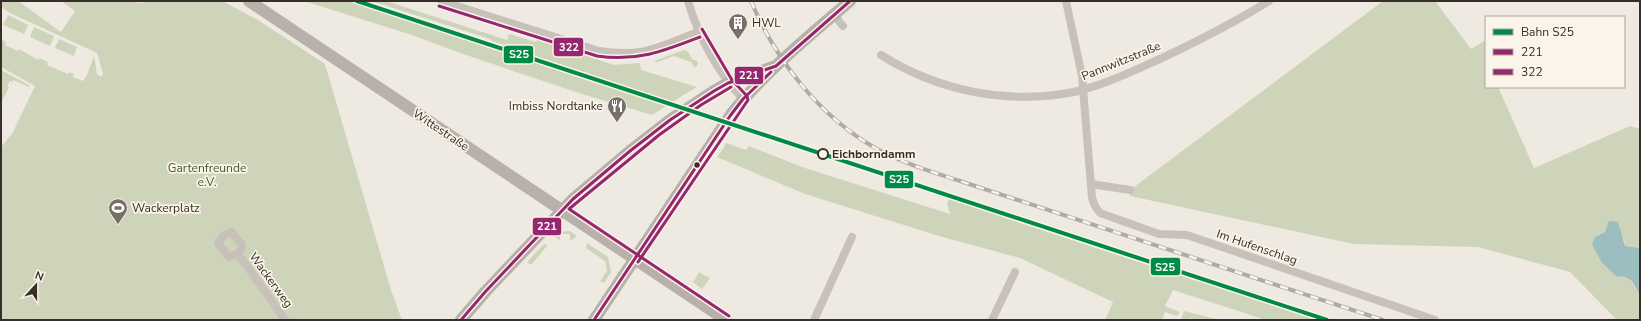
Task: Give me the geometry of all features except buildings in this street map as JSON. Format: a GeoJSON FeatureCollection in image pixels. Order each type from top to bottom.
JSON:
{"type":"FeatureCollection","features":[{"type":"Feature","properties":{"kind":"main road","name":"Wittestraße"},"geometry":{"type":"LineString","coordinates":[[249,1],[726,320]]}},
{"type":"Feature","properties":{"kind":"main road"},"geometry":{"type":"LineString","coordinates":[[594,320],[730,116],[743,99],[776,66],[850,1]]}},
{"type":"Feature","properties":{"kind":"main road"},"geometry":{"type":"LineString","coordinates":[[461,320],[486,290],[561,210],[670,120],[728,83],[776,66]]}},
{"type":"Feature","properties":{"kind":"street"},"geometry":{"type":"LineString","coordinates":[[441,1],[599,51],[615,54],[650,51],[698,32]]}},
{"type":"Feature","properties":{"kind":"street"},"geometry":{"type":"LineString","coordinates":[[688,1],[698,32],[728,83],[743,99]]}},
{"type":"Feature","properties":{"kind":"street","name":"Im Hufenschlag"},"geometry":{"type":"LineString","coordinates":[[1066,1],[1082,76],[1092,198],[1095,206],[1100,212],[1159,234],[1187,235],[1435,320]]}},
{"type":"Feature","properties":{"kind":"street","name":"Pannwitzstraße"},"geometry":{"type":"LineString","coordinates":[[881,55],[905,69],[934,81],[982,94],[1013,97],[1074,92],[1114,79],[1199,41],[1269,1]]}},
{"type":"Feature","properties":{"kind":"street"},"geometry":{"type":"LineString","coordinates":[[834,15],[843,26]]}},
{"type":"Feature","properties":{"kind":"street"},"geometry":{"type":"LineString","coordinates":[[1091,184],[1130,190]]}},
{"type":"Feature","properties":{"kind":"street"},"geometry":{"type":"LineString","coordinates":[[814,320],[852,237]]}},
{"type":"Feature","properties":{"kind":"street","name":"Wackerweg"},"geometry":{"type":"LineString","coordinates":[[237,254],[285,320]]}},
{"type":"Feature","properties":{"kind":"street"},"geometry":{"type":"LineString","coordinates":[[992,320],[1015,272]]}},
{"type":"Feature","properties":{"kind":"green space","name":"Gartenfreunde e.V."},"geometry":{"type":"Polygon","coordinates":[[[1,1],[18,1],[61,32],[75,11],[61,1],[126,1],[143,3],[144,1],[222,1],[258,20],[325,64],[391,290],[402,320],[1,320],[1,147],[12,134],[35,86],[1,67],[1,39],[6,42],[5,45],[18,51],[19,49],[38,60],[39,58],[48,62],[47,65],[68,74],[69,72],[74,74],[73,77],[83,81],[87,75],[94,56],[97,74],[101,77],[103,74],[97,53],[8,12],[1,7],[1,1]]]}},
{"type":"Feature","properties":{"kind":"green space"},"geometry":{"type":"Polygon","coordinates":[[[304,1],[347,1],[666,106],[652,115],[582,94],[463,54],[412,35],[304,1]]]}},
{"type":"Feature","properties":{"kind":"green space"},"geometry":{"type":"Polygon","coordinates":[[[371,1],[386,1],[507,40],[509,34],[536,42],[537,39],[614,65],[640,63],[641,70],[697,87],[672,102],[492,41],[490,39],[371,1]]]}},
{"type":"Feature","properties":{"kind":"green space"},"geometry":{"type":"Polygon","coordinates":[[[1383,1],[1435,1],[1471,49],[1485,41],[1485,88],[1500,88],[1534,168],[1630,126],[1640,129],[1640,248],[1625,246],[1624,239],[1605,232],[1595,237],[1602,263],[1617,277],[1624,276],[1629,278],[1640,296],[1640,320],[1617,320],[1570,272],[1478,247],[1354,244],[1130,196],[1130,190],[1383,1]]]}},
{"type":"Feature","properties":{"kind":"green space"},"geometry":{"type":"Polygon","coordinates":[[[8,15],[28,25],[24,34],[3,25],[8,15]]]}},
{"type":"Feature","properties":{"kind":"green space"},"geometry":{"type":"Polygon","coordinates":[[[34,27],[54,36],[50,46],[30,37],[34,27]]]}},
{"type":"Feature","properties":{"kind":"green space"},"geometry":{"type":"Polygon","coordinates":[[[59,39],[77,47],[74,56],[55,48],[59,39]]]}},
{"type":"Feature","properties":{"kind":"green space"},"geometry":{"type":"Polygon","coordinates":[[[684,50],[688,52],[693,60],[696,60],[698,63],[697,66],[694,67],[691,62],[674,56],[657,62],[654,61],[684,50]]]}},
{"type":"Feature","properties":{"kind":"green space"},"geometry":{"type":"Polygon","coordinates":[[[1,70],[29,85],[29,87],[13,80],[12,82],[10,81],[7,86],[9,87],[1,101],[1,70]]]}},
{"type":"Feature","properties":{"kind":"green space"},"geometry":{"type":"Polygon","coordinates":[[[726,143],[746,150],[749,146],[802,167],[950,214],[947,204],[949,199],[1320,320],[1266,320],[1173,290],[1165,306],[1180,312],[1177,316],[1165,312],[1162,320],[1105,320],[1113,302],[1020,258],[939,236],[805,194],[717,157],[726,143]]]}},
{"type":"Feature","properties":{"kind":"green space"},"geometry":{"type":"Polygon","coordinates":[[[570,231],[577,236],[570,241],[570,234],[560,234],[560,240],[552,235],[556,232],[570,231]]]}},
{"type":"Feature","properties":{"kind":"green space"},"geometry":{"type":"Polygon","coordinates":[[[587,243],[608,257],[611,272],[604,283],[600,281],[607,271],[605,261],[586,248],[587,243]]]}},
{"type":"Feature","properties":{"kind":"green space"},"geometry":{"type":"Polygon","coordinates":[[[544,244],[547,246],[531,265],[527,262],[544,244]]]}},
{"type":"Feature","properties":{"kind":"green space"},"geometry":{"type":"Polygon","coordinates":[[[701,270],[700,273],[710,278],[702,289],[693,282],[701,270]]]}},
{"type":"Feature","properties":{"kind":"green space"},"geometry":{"type":"Polygon","coordinates":[[[1184,311],[1220,320],[1195,320],[1190,318],[1189,320],[1181,320],[1184,311]]]}},
{"type":"Feature","properties":{"kind":"water"},"geometry":{"type":"Polygon","coordinates":[[[1609,221],[1618,222],[1625,246],[1640,248],[1640,296],[1632,281],[1626,277],[1617,277],[1602,263],[1592,244],[1595,237],[1605,232],[1609,221]]]}},
{"type":"Feature","properties":{"kind":"railway"},"geometry":{"type":"LineString","coordinates":[[751,1],[773,45],[802,86],[837,121],[856,136],[877,149],[907,163],[939,174],[1383,320]]}},
{"type":"Feature","properties":{"kind":"rail line","name":"S25"},"geometry":{"type":"LineString","coordinates":[[357,1],[1327,320]]}},
{"type":"Feature","properties":{"kind":"transit line","name":"221"},"geometry":{"type":"LineString","coordinates":[[461,320],[486,291],[573,199],[630,151],[670,120],[714,91],[728,83],[776,66],[850,1]]}},
{"type":"Feature","properties":{"kind":"transit line","name":"322"},"geometry":{"type":"LineString","coordinates":[[439,6],[597,56],[625,58],[650,54],[700,37]]}},
{"type":"Feature","properties":{"kind":"transit line","name":"322"},"geometry":{"type":"LineString","coordinates":[[638,262],[748,100],[747,96],[732,80],[702,29]]}},
{"type":"Feature","properties":{"kind":"transit line","name":"221"},"geometry":{"type":"LineString","coordinates":[[594,320],[730,116],[743,99],[771,72]]}},
{"type":"Feature","properties":{"kind":"transit line","name":"322"},"geometry":{"type":"LineString","coordinates":[[729,316],[569,209],[659,135],[701,105],[731,87]]}},
{"type":"Feature","properties":{"kind":"place","name":"HWL"},"geometry":{"type":"Point","coordinates":[738,40]}},
{"type":"Feature","properties":{"kind":"place","name":"Imbiss Nordtanke"},"geometry":{"type":"Point","coordinates":[617,123]}},
{"type":"Feature","properties":{"kind":"place","name":"Eichborndamm"},"geometry":{"type":"Point","coordinates":[823,154]}},
{"type":"Feature","properties":{"kind":"place","name":"Wackerplatz"},"geometry":{"type":"Point","coordinates":[118,225]}}]}
